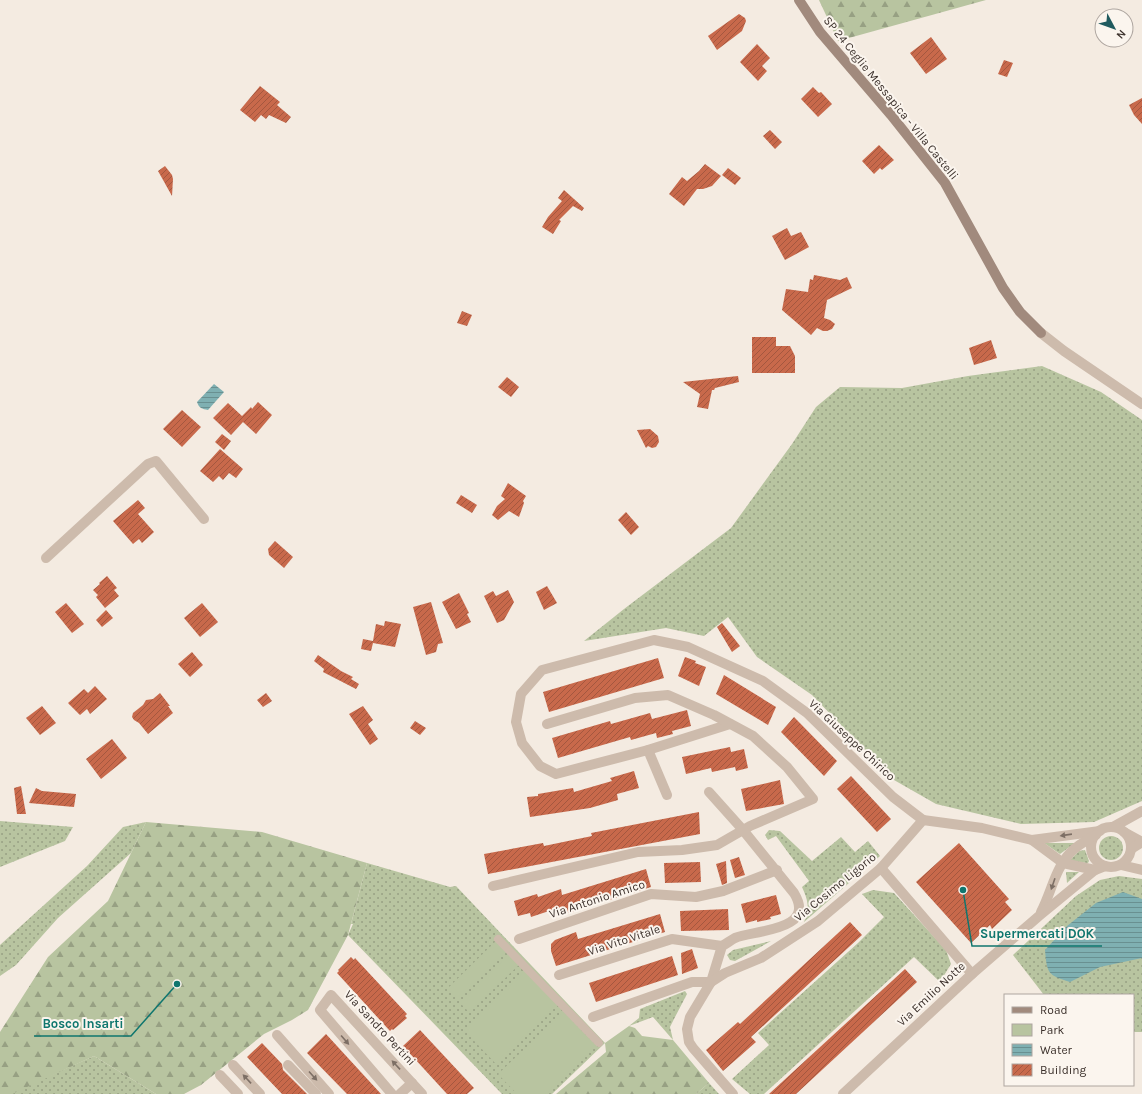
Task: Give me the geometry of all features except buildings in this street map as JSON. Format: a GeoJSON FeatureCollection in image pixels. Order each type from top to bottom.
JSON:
{"type":"FeatureCollection","features":[{"type":"Feature","properties":{"kind":"main road","name":"SP 24 Ceglie Messapica - Villa Castelli"},"geometry":{"type":"LineString","coordinates":[[799,0],[820,32],[891,115],[945,183],[1003,288],[1020,312],[1041,332]]}},
{"type":"Feature","properties":{"kind":"street"},"geometry":{"type":"LineString","coordinates":[[1041,332],[1064,351],[1142,404]]}},
{"type":"Feature","properties":{"kind":"street"},"geometry":{"type":"LineString","coordinates":[[46,558],[148,464],[156,461],[204,519]]}},
{"type":"Feature","properties":{"kind":"street","name":"Via Giuseppe Chirico"},"geometry":{"type":"LineString","coordinates":[[730,724],[648,750],[556,774],[540,766],[522,743],[516,722],[521,694],[542,670],[654,640],[688,647],[763,681],[807,713],[893,797],[923,820]]}},
{"type":"Feature","properties":{"kind":"street"},"geometry":{"type":"LineString","coordinates":[[492,886],[638,852],[682,850],[717,845],[743,830],[813,798],[782,762],[753,736],[668,694],[635,698],[547,724]]}},
{"type":"Feature","properties":{"kind":"street"},"geometry":{"type":"LineString","coordinates":[[648,750],[667,795]]}},
{"type":"Feature","properties":{"kind":"street"},"geometry":{"type":"LineString","coordinates":[[593,1017],[692,982],[711,982],[722,946],[736,938],[766,932],[784,926],[795,918],[798,912],[798,899],[777,870],[709,792]]}},
{"type":"Feature","properties":{"kind":"street"},"geometry":{"type":"LineString","coordinates":[[1039,916],[1058,870],[1070,853],[1106,828],[1112,827],[1142,812]]}},
{"type":"Feature","properties":{"kind":"street"},"geometry":{"type":"LineString","coordinates":[[923,820],[982,828],[1032,840],[1098,833]]}},
{"type":"Feature","properties":{"kind":"street","name":"Via Cosimo Ligorio"},"geometry":{"type":"LineString","coordinates":[[733,1094],[689,1042],[687,1029],[690,1017],[711,982],[725,973],[761,958],[818,921],[881,868],[923,820]]}},
{"type":"Feature","properties":{"kind":"street"},"geometry":{"type":"LineString","coordinates":[[1112,827],[1119,829],[1142,842],[1131,849]]}},
{"type":"Feature","properties":{"kind":"street"},"geometry":{"type":"LineString","coordinates":[[1032,840],[1063,863],[1100,868],[1116,867],[1126,861],[1131,849],[1131,843],[1124,832]]}},
{"type":"Feature","properties":{"kind":"street"},"geometry":{"type":"LineString","coordinates":[[1098,833],[1093,840],[1092,853],[1099,863],[1100,868]]}},
{"type":"Feature","properties":{"kind":"street"},"geometry":{"type":"LineString","coordinates":[[1121,865],[1142,870]]}},
{"type":"Feature","properties":{"kind":"street"},"geometry":{"type":"LineString","coordinates":[[881,868],[972,974]]}},
{"type":"Feature","properties":{"kind":"street","name":"Via Emilio Notte"},"geometry":{"type":"LineString","coordinates":[[843,1094],[972,974],[1039,916],[1100,868]]}},
{"type":"Feature","properties":{"kind":"street","name":"Via Antonio Amico"},"geometry":{"type":"LineString","coordinates":[[518,939],[651,894],[696,897],[723,891],[777,870]]}},
{"type":"Feature","properties":{"kind":"street","name":"Via Vito Vitale"},"geometry":{"type":"LineString","coordinates":[[559,975],[672,938],[722,946]]}},
{"type":"Feature","properties":{"kind":"street"},"geometry":{"type":"LineString","coordinates":[[498,939],[599,1043]]}},
{"type":"Feature","properties":{"kind":"street","name":"Via Sandro Pertini"},"geometry":{"type":"LineString","coordinates":[[392,1094],[320,1010],[331,995],[422,1094]]}},
{"type":"Feature","properties":{"kind":"street"},"geometry":{"type":"LineString","coordinates":[[277,1035],[329,1094]]}},
{"type":"Feature","properties":{"kind":"street"},"geometry":{"type":"LineString","coordinates":[[233,1065],[260,1094]]}},
{"type":"Feature","properties":{"kind":"street"},"geometry":{"type":"LineString","coordinates":[[288,1065],[316,1094]]}},
{"type":"Feature","properties":{"kind":"street"},"geometry":{"type":"LineString","coordinates":[[220,1075],[238,1094]]}},
{"type":"Feature","properties":{"kind":"street"},"geometry":{"type":"LineString","coordinates":[[400,1094],[412,1083]]}},
{"type":"Feature","properties":{"kind":"green space"},"geometry":{"type":"Polygon","coordinates":[[[819,0],[986,0],[838,41],[819,0]]]}},
{"type":"Feature","properties":{"kind":"green space"},"geometry":{"type":"Polygon","coordinates":[[[1042,366],[1101,392],[1142,420],[1142,801],[1094,822],[1021,824],[936,804],[894,780],[812,695],[757,657],[728,617],[704,636],[666,628],[584,641],[731,528],[792,444],[816,407],[840,387],[902,388],[968,376],[1042,366]]]}},
{"type":"Feature","properties":{"kind":"green space"},"geometry":{"type":"Polygon","coordinates":[[[0,821],[73,827],[65,841],[0,867],[0,821]]]}},
{"type":"Feature","properties":{"kind":"green space"},"geometry":{"type":"Polygon","coordinates":[[[146,822],[131,853],[58,918],[16,965],[0,976],[0,945],[87,866],[123,827],[146,822]]]}},
{"type":"Feature","properties":{"kind":"green space"},"geometry":{"type":"Polygon","coordinates":[[[146,822],[262,832],[367,863],[348,935],[308,1010],[264,1034],[201,1085],[184,1094],[156,1094],[94,1056],[12,1094],[0,1094],[0,1032],[48,957],[108,901],[146,822]]]}},
{"type":"Feature","properties":{"kind":"green space"},"geometry":{"type":"Polygon","coordinates":[[[769,830],[780,831],[812,861],[841,837],[855,852],[868,841],[880,856],[804,922],[808,904],[802,887],[809,881],[776,836],[768,840],[765,835],[769,830]]]}},
{"type":"Feature","properties":{"kind":"green space"},"geometry":{"type":"Polygon","coordinates":[[[1111,836],[1120,839],[1123,848],[1120,857],[1111,860],[1102,857],[1099,848],[1102,839],[1111,836]]]}},
{"type":"Feature","properties":{"kind":"green space"},"geometry":{"type":"Polygon","coordinates":[[[1044,843],[1075,843],[1060,854],[1044,843]]]}},
{"type":"Feature","properties":{"kind":"green space"},"geometry":{"type":"Polygon","coordinates":[[[1085,850],[1089,861],[1088,863],[1072,862],[1070,860],[1079,851],[1085,850]]]}},
{"type":"Feature","properties":{"kind":"green space"},"geometry":{"type":"Polygon","coordinates":[[[367,863],[450,887],[456,886],[605,1043],[552,1094],[502,1094],[348,935],[353,924],[351,924],[367,863]]]}},
{"type":"Feature","properties":{"kind":"green space"},"geometry":{"type":"Polygon","coordinates":[[[1066,872],[1079,872],[1067,883],[1066,872]]]}},
{"type":"Feature","properties":{"kind":"green space"},"geometry":{"type":"Polygon","coordinates":[[[1119,876],[1142,879],[1142,1032],[1134,1032],[1134,994],[1043,994],[1013,955],[1076,896],[1100,880],[1119,876]]]}},
{"type":"Feature","properties":{"kind":"green space"},"geometry":{"type":"Polygon","coordinates":[[[873,890],[894,893],[946,950],[951,964],[940,982],[914,957],[764,1094],[750,1094],[732,1079],[769,1045],[758,1033],[858,943],[884,917],[862,894],[873,890]]]}},
{"type":"Feature","properties":{"kind":"green space"},"geometry":{"type":"Polygon","coordinates":[[[498,939],[507,949],[457,997],[448,988],[498,939]]]}},
{"type":"Feature","properties":{"kind":"green space"},"geometry":{"type":"Polygon","coordinates":[[[771,941],[735,961],[730,960],[727,955],[733,950],[771,941]]]}},
{"type":"Feature","properties":{"kind":"green space"},"geometry":{"type":"Polygon","coordinates":[[[510,954],[520,964],[469,1012],[460,1003],[510,954]]]}},
{"type":"Feature","properties":{"kind":"green space"},"geometry":{"type":"Polygon","coordinates":[[[526,971],[557,1004],[495,1063],[464,1030],[526,971]]]}},
{"type":"Feature","properties":{"kind":"green space"},"geometry":{"type":"Polygon","coordinates":[[[685,991],[687,994],[670,1027],[673,1040],[653,1017],[629,1026],[639,1018],[640,1009],[685,991]]]}},
{"type":"Feature","properties":{"kind":"green space"},"geometry":{"type":"Polygon","coordinates":[[[564,1012],[596,1046],[545,1094],[517,1094],[498,1074],[564,1012]]]}},
{"type":"Feature","properties":{"kind":"green space"},"geometry":{"type":"Polygon","coordinates":[[[629,1026],[635,1028],[642,1036],[673,1040],[709,1083],[696,1094],[556,1094],[606,1052],[605,1043],[629,1026]]]}},
{"type":"Feature","properties":{"kind":"green space"},"geometry":{"type":"Polygon","coordinates":[[[94,1056],[156,1094],[9,1094],[94,1056]]]}},
{"type":"Feature","properties":{"kind":"green space"},"geometry":{"type":"Polygon","coordinates":[[[709,1083],[719,1094],[696,1094],[709,1083]]]}},
{"type":"Feature","properties":{"kind":"water"},"geometry":{"type":"Polygon","coordinates":[[[214,384],[224,392],[208,410],[202,409],[197,402],[214,384]]]}},
{"type":"Feature","properties":{"kind":"water"},"geometry":{"type":"Polygon","coordinates":[[[1123,892],[1142,899],[1142,958],[1100,967],[1070,982],[1053,975],[1048,969],[1045,950],[1067,926],[1096,903],[1123,892]]]}},
{"type":"Feature","properties":{"kind":"place","name":"Supermercati DOK"},"geometry":{"type":"Point","coordinates":[963,890]}},
{"type":"Feature","properties":{"kind":"place","name":"Bosco Insarti"},"geometry":{"type":"Point","coordinates":[177,984]}}]}
